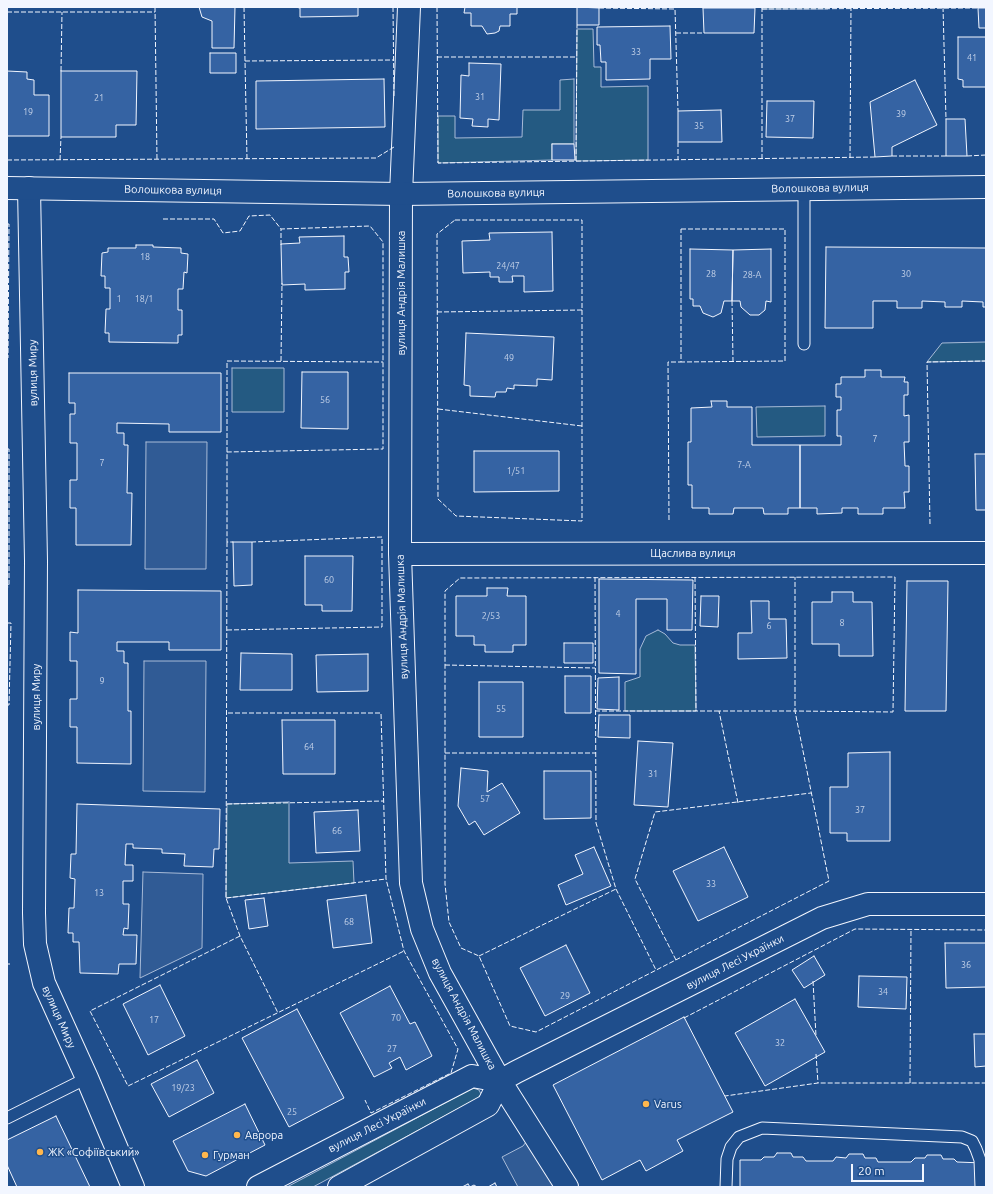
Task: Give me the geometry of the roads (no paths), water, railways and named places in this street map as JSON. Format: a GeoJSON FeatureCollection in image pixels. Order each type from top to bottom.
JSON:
{"type":"FeatureCollection","features":[{"type":"Feature","properties":{"kind":"street","name":"вулиця Андрія Малишка"},"geometry":{"type":"LineString","coordinates":[[409,7],[401,194],[400,554],[411,883],[422,929],[440,973],[500,1081],[567,1187]]}},
{"type":"Feature","properties":{"kind":"street","name":"Волошкова вулиця"},"geometry":{"type":"LineString","coordinates":[[7,188],[401,194],[986,187]]}},
{"type":"Feature","properties":{"kind":"street","name":"вулиця Миру"},"geometry":{"type":"LineString","coordinates":[[29,188],[36,561],[35,944],[44,983],[87,1078],[133,1187]]}},
{"type":"Feature","properties":{"kind":"street","name":"Щаслива вулиця"},"geometry":{"type":"LineString","coordinates":[[400,554],[986,553]]}},
{"type":"Feature","properties":{"kind":"street","name":"вулиця Лесі Українки"},"geometry":{"type":"LineString","coordinates":[[258,1187],[472,1076],[500,1081],[822,918],[868,904],[986,904]]}},
{"type":"Feature","properties":{"kind":"street"},"geometry":{"type":"LineString","coordinates":[[339,1187],[488,1104],[500,1081]]}},
{"type":"Feature","properties":{"kind":"lane"},"geometry":{"type":"LineString","coordinates":[[804,188],[804,344]]}},
{"type":"Feature","properties":{"kind":"lane"},"geometry":{"type":"LineString","coordinates":[[7,1118],[87,1078]]}},
{"type":"Feature","properties":{"kind":"lane"},"geometry":{"type":"LineString","coordinates":[[726,1187],[727,1159],[731,1147],[739,1137],[762,1128],[962,1137],[972,1141],[976,1149],[980,1160],[981,1187]]}},
{"type":"Feature","properties":{"kind":"place","name":"Varus"},"geometry":{"type":"Point","coordinates":[646,1104]}},
{"type":"Feature","properties":{"kind":"place","name":"Аврора"},"geometry":{"type":"Point","coordinates":[237,1135]}},
{"type":"Feature","properties":{"kind":"place","name":"ЖК «Софіївський»"},"geometry":{"type":"Point","coordinates":[40,1152]}},
{"type":"Feature","properties":{"kind":"place","name":"Гурман"},"geometry":{"type":"Point","coordinates":[205,1155]}}]}
